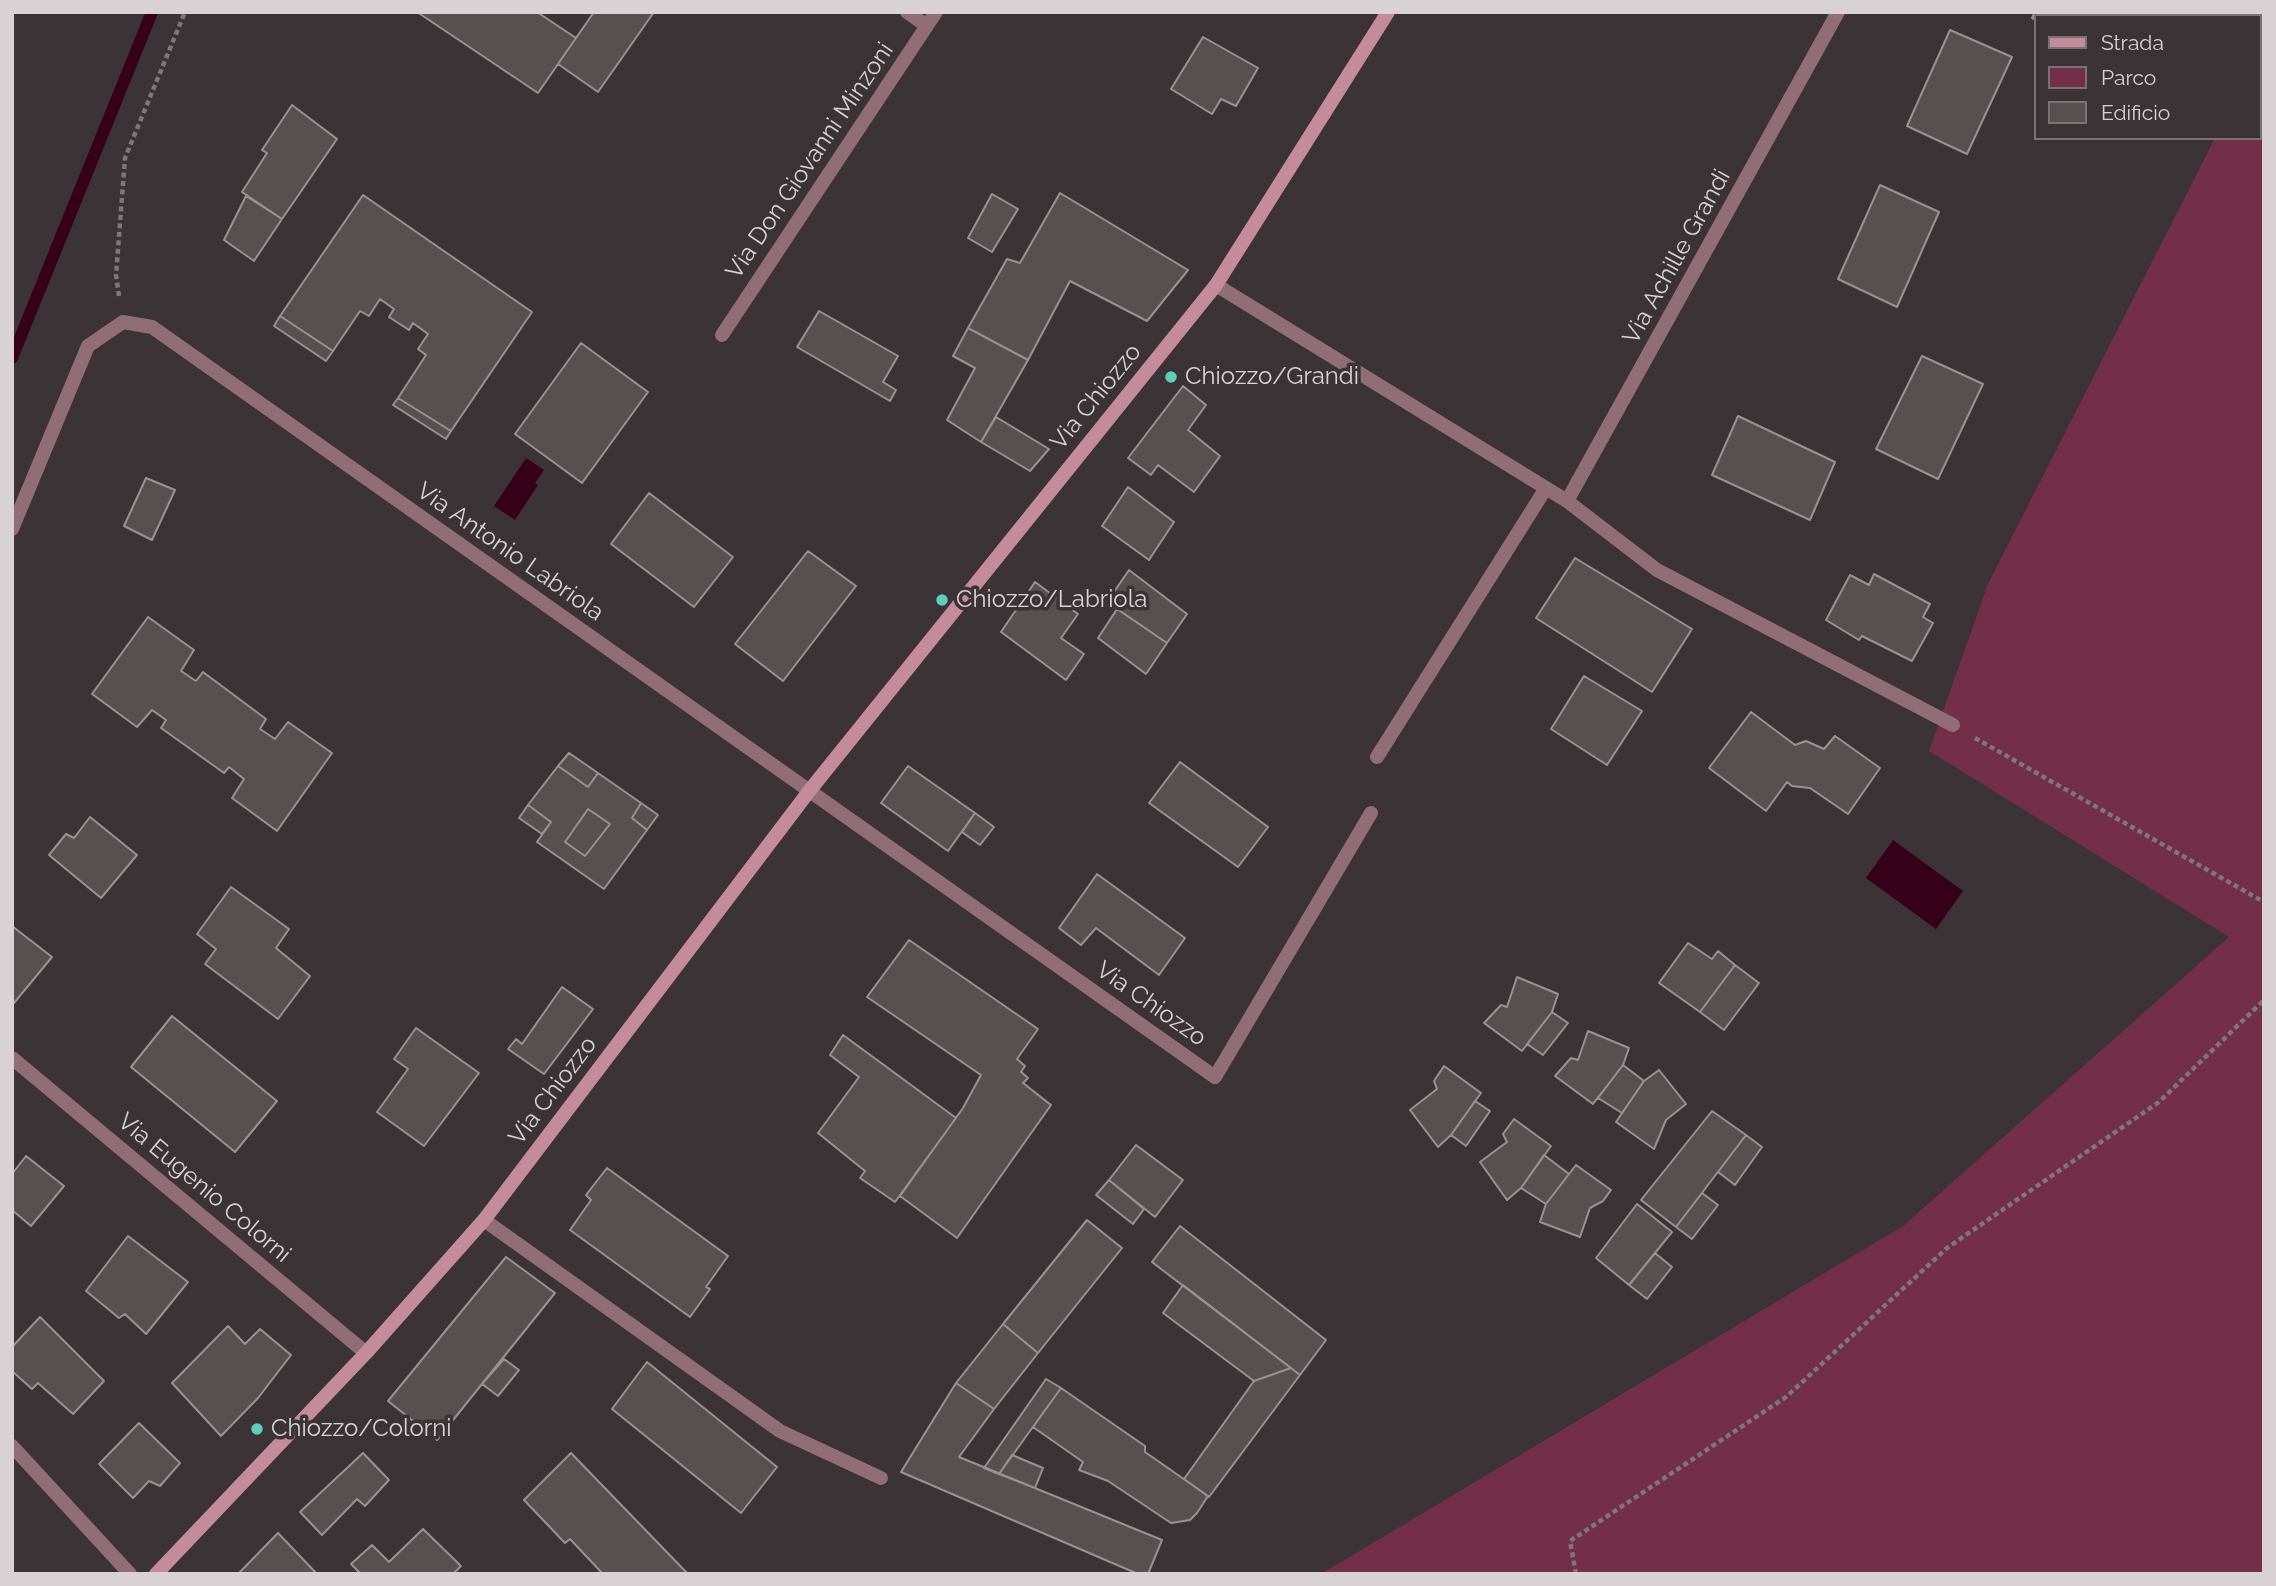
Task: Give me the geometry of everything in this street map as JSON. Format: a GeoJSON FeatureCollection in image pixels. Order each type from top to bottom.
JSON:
{"type":"FeatureCollection","features":[{"type":"Feature","properties":{"kind":"street"},"geometry":{"type":"LineString","coordinates":[[907,12],[927,26]]}},
{"type":"Feature","properties":{"kind":"street","name":"Via Don Giovanni Minzoni"},"geometry":{"type":"LineString","coordinates":[[722,335],[936,12]]}},
{"type":"Feature","properties":{"kind":"street","name":"Via Chiozzo"},"geometry":{"type":"LineString","coordinates":[[156,1574],[366,1353],[484,1220],[810,790],[1216,285],[1388,12]]}},
{"type":"Feature","properties":{"kind":"street","name":"Via Achille Grandi"},"geometry":{"type":"LineString","coordinates":[[1567,501],[1838,12]]}},
{"type":"Feature","properties":{"kind":"street"},"geometry":{"type":"LineString","coordinates":[[1216,285],[1567,501],[1657,570],[1953,725]]}},
{"type":"Feature","properties":{"kind":"street","name":"Via Antonio Labriola"},"geometry":{"type":"LineString","coordinates":[[123,322],[152,327],[810,790]]}},
{"type":"Feature","properties":{"kind":"street"},"geometry":{"type":"LineString","coordinates":[[12,529],[88,346],[123,322]]}},
{"type":"Feature","properties":{"kind":"street"},"geometry":{"type":"LineString","coordinates":[[1377,757],[1546,488]]}},
{"type":"Feature","properties":{"kind":"street","name":"Via Chiozzo"},"geometry":{"type":"LineString","coordinates":[[810,790],[1215,1077],[1371,813]]}},
{"type":"Feature","properties":{"kind":"street","name":"Via Eugenio Colorni"},"geometry":{"type":"LineString","coordinates":[[12,1058],[366,1353]]}},
{"type":"Feature","properties":{"kind":"street"},"geometry":{"type":"LineString","coordinates":[[484,1220],[780,1431],[881,1478]]}},
{"type":"Feature","properties":{"kind":"street"},"geometry":{"type":"LineString","coordinates":[[12,1446],[130,1574]]}},
{"type":"Feature","properties":{"kind":"path"},"geometry":{"type":"LineString","coordinates":[[123,322],[116,275],[125,158],[185,12]]}},
{"type":"Feature","properties":{"kind":"path"},"geometry":{"type":"LineString","coordinates":[[1953,725],[2264,902]]}},
{"type":"Feature","properties":{"kind":"path"},"geometry":{"type":"LineString","coordinates":[[1576,1574],[1570,1541],[1786,1397],[1947,1248],[2159,1102],[2264,1000]]}},
{"type":"Feature","properties":{"kind":"green space"},"geometry":{"type":"Polygon","coordinates":[[[2264,42],[2264,1574],[1321,1574],[1903,1226],[2229,937],[1929,751],[1988,584],[2214,140],[2262,140],[2264,42]]]}},
{"type":"Feature","properties":{"kind":"shaded area"},"geometry":{"type":"Polygon","coordinates":[[[526,458],[544,470],[535,483],[538,485],[515,520],[494,506],[526,458]]]}},
{"type":"Feature","properties":{"kind":"shaded area"},"geometry":{"type":"Polygon","coordinates":[[[1893,840],[1963,891],[1936,929],[1866,878],[1893,840]]]}},
{"type":"Feature","properties":{"kind":"building"},"geometry":{"type":"Polygon","coordinates":[[[417,12],[537,12],[576,38],[538,93],[417,12]]]}},
{"type":"Feature","properties":{"kind":"building"},"geometry":{"type":"Polygon","coordinates":[[[594,12],[654,12],[598,92],[558,64],[594,12]]]}},
{"type":"Feature","properties":{"kind":"building"},"geometry":{"type":"Polygon","coordinates":[[[2035,12],[2153,12],[2035,14],[2035,20],[2032,18],[2035,12]]]}},
{"type":"Feature","properties":{"kind":"building"},"geometry":{"type":"Polygon","coordinates":[[[1950,30],[2012,57],[1967,154],[1907,126],[1950,30]]]}},
{"type":"Feature","properties":{"kind":"building"},"geometry":{"type":"Polygon","coordinates":[[[1203,37],[1258,68],[1236,106],[1221,99],[1212,114],[1171,89],[1203,37]]]}},
{"type":"Feature","properties":{"kind":"building"},"geometry":{"type":"Polygon","coordinates":[[[292,105],[337,139],[282,219],[242,192],[267,153],[262,150],[292,105]]]}},
{"type":"Feature","properties":{"kind":"building"},"geometry":{"type":"Polygon","coordinates":[[[1880,185],[1939,212],[1897,307],[1838,279],[1880,185]]]}},
{"type":"Feature","properties":{"kind":"building"},"geometry":{"type":"Polygon","coordinates":[[[1060,193],[1188,270],[1147,321],[1070,281],[1028,360],[968,328],[1007,259],[1020,263],[1060,193]]]}},
{"type":"Feature","properties":{"kind":"building"},"geometry":{"type":"Polygon","coordinates":[[[992,194],[1018,209],[992,252],[968,238],[992,194]]]}},
{"type":"Feature","properties":{"kind":"building"},"geometry":{"type":"Polygon","coordinates":[[[363,195],[532,312],[451,431],[398,398],[426,355],[418,349],[428,334],[413,323],[409,330],[389,317],[394,309],[380,299],[369,316],[360,311],[333,351],[280,316],[363,195]]]}},
{"type":"Feature","properties":{"kind":"building"},"geometry":{"type":"Polygon","coordinates":[[[246,196],[282,219],[254,261],[224,240],[246,196]]]}},
{"type":"Feature","properties":{"kind":"building"},"geometry":{"type":"Polygon","coordinates":[[[819,311],[898,356],[883,382],[896,390],[890,401],[797,347],[819,311]]]}},
{"type":"Feature","properties":{"kind":"building"},"geometry":{"type":"Polygon","coordinates":[[[280,316],[333,351],[326,361],[274,326],[280,316]]]}},
{"type":"Feature","properties":{"kind":"building"},"geometry":{"type":"Polygon","coordinates":[[[968,328],[1028,360],[981,442],[947,420],[975,368],[953,356],[968,328]]]}},
{"type":"Feature","properties":{"kind":"building"},"geometry":{"type":"Polygon","coordinates":[[[581,343],[648,392],[582,483],[515,434],[581,343]]]}},
{"type":"Feature","properties":{"kind":"building"},"geometry":{"type":"Polygon","coordinates":[[[1922,356],[1983,384],[1938,479],[1876,449],[1922,356]]]}},
{"type":"Feature","properties":{"kind":"building"},"geometry":{"type":"Polygon","coordinates":[[[1183,386],[1206,405],[1188,430],[1220,456],[1194,492],[1158,465],[1151,475],[1128,458],[1183,386]]]}},
{"type":"Feature","properties":{"kind":"building"},"geometry":{"type":"Polygon","coordinates":[[[398,398],[451,431],[446,439],[393,405],[398,398]]]}},
{"type":"Feature","properties":{"kind":"building"},"geometry":{"type":"Polygon","coordinates":[[[1738,416],[1835,462],[1810,520],[1712,475],[1738,416]]]}},
{"type":"Feature","properties":{"kind":"building"},"geometry":{"type":"Polygon","coordinates":[[[996,417],[1049,449],[1030,471],[981,442],[996,417]]]}},
{"type":"Feature","properties":{"kind":"building"},"geometry":{"type":"Polygon","coordinates":[[[146,478],[175,490],[152,540],[124,526],[146,478]]]}},
{"type":"Feature","properties":{"kind":"building"},"geometry":{"type":"Polygon","coordinates":[[[1128,487],[1174,522],[1149,560],[1102,526],[1128,487]]]}},
{"type":"Feature","properties":{"kind":"building"},"geometry":{"type":"Polygon","coordinates":[[[649,493],[733,557],[694,607],[611,544],[649,493]]]}},
{"type":"Feature","properties":{"kind":"building"},"geometry":{"type":"Polygon","coordinates":[[[808,551],[856,586],[783,681],[735,644],[808,551]]]}},
{"type":"Feature","properties":{"kind":"building"},"geometry":{"type":"Polygon","coordinates":[[[1575,558],[1692,629],[1652,692],[1536,618],[1575,558]]]}},
{"type":"Feature","properties":{"kind":"building"},"geometry":{"type":"Polygon","coordinates":[[[1129,570],[1187,614],[1167,643],[1107,602],[1129,570]]]}},
{"type":"Feature","properties":{"kind":"building"},"geometry":{"type":"Polygon","coordinates":[[[1874,574],[1930,604],[1923,617],[1933,623],[1912,661],[1862,636],[1859,640],[1826,620],[1850,575],[1869,585],[1874,574]]]}},
{"type":"Feature","properties":{"kind":"building"},"geometry":{"type":"Polygon","coordinates":[[[1035,582],[1078,614],[1061,638],[1084,654],[1066,680],[1001,632],[1035,582]]]}},
{"type":"Feature","properties":{"kind":"building"},"geometry":{"type":"Polygon","coordinates":[[[1117,609],[1167,643],[1146,674],[1098,638],[1117,609]]]}},
{"type":"Feature","properties":{"kind":"building"},"geometry":{"type":"Polygon","coordinates":[[[148,617],[194,650],[181,671],[196,681],[203,672],[266,719],[260,729],[275,739],[288,722],[332,753],[277,831],[232,798],[244,779],[229,767],[224,773],[161,728],[166,720],[152,710],[137,727],[92,694],[148,617]]]}},
{"type":"Feature","properties":{"kind":"building"},"geometry":{"type":"Polygon","coordinates":[[[1584,676],[1642,711],[1607,765],[1551,729],[1584,676]]]}},
{"type":"Feature","properties":{"kind":"building"},"geometry":{"type":"Polygon","coordinates":[[[1751,712],[1795,745],[1806,741],[1824,749],[1835,736],[1880,768],[1848,814],[1810,788],[1792,786],[1787,782],[1766,811],[1709,768],[1751,712]]]}},
{"type":"Feature","properties":{"kind":"building"},"geometry":{"type":"Polygon","coordinates":[[[569,753],[598,773],[588,787],[558,766],[569,753]]]}},
{"type":"Feature","properties":{"kind":"building"},"geometry":{"type":"Polygon","coordinates":[[[1180,762],[1268,827],[1238,867],[1149,803],[1180,762]]]}},
{"type":"Feature","properties":{"kind":"building"},"geometry":{"type":"Polygon","coordinates":[[[558,766],[588,787],[598,773],[641,803],[632,818],[647,830],[604,889],[537,842],[551,822],[528,805],[558,766]],[[588,809],[565,842],[585,856],[610,824],[588,809]]]}},
{"type":"Feature","properties":{"kind":"building"},"geometry":{"type":"Polygon","coordinates":[[[908,766],[975,813],[948,851],[881,803],[908,766]]]}},
{"type":"Feature","properties":{"kind":"building"},"geometry":{"type":"Polygon","coordinates":[[[641,803],[658,815],[647,830],[632,818],[641,803]]]}},
{"type":"Feature","properties":{"kind":"building"},"geometry":{"type":"Polygon","coordinates":[[[528,805],[551,822],[542,834],[519,818],[528,805]]]}},
{"type":"Feature","properties":{"kind":"building"},"geometry":{"type":"Polygon","coordinates":[[[588,809],[610,824],[585,856],[565,842],[588,809]]]}},
{"type":"Feature","properties":{"kind":"building"},"geometry":{"type":"Polygon","coordinates":[[[975,813],[994,827],[980,845],[962,832],[975,813]]]}},
{"type":"Feature","properties":{"kind":"building"},"geometry":{"type":"Polygon","coordinates":[[[90,817],[137,855],[101,898],[49,855],[66,834],[74,838],[90,817]]]}},
{"type":"Feature","properties":{"kind":"building"},"geometry":{"type":"Polygon","coordinates":[[[1097,874],[1185,938],[1159,975],[1096,928],[1081,945],[1059,928],[1097,874]]]}},
{"type":"Feature","properties":{"kind":"building"},"geometry":{"type":"Polygon","coordinates":[[[231,887],[289,929],[276,948],[310,976],[278,1019],[205,964],[216,949],[197,934],[231,887]]]}},
{"type":"Feature","properties":{"kind":"building"},"geometry":{"type":"Polygon","coordinates":[[[12,926],[52,957],[14,1003],[12,1002],[12,926]]]}},
{"type":"Feature","properties":{"kind":"building"},"geometry":{"type":"Polygon","coordinates":[[[909,940],[1038,1029],[1017,1059],[1025,1066],[1021,1072],[1028,1078],[1023,1083],[1051,1105],[957,1238],[900,1196],[963,1108],[981,1075],[867,997],[909,940]]]}},
{"type":"Feature","properties":{"kind":"building"},"geometry":{"type":"Polygon","coordinates":[[[1688,943],[1712,959],[1718,951],[1735,965],[1700,1012],[1659,983],[1688,943]]]}},
{"type":"Feature","properties":{"kind":"building"},"geometry":{"type":"Polygon","coordinates":[[[1735,965],[1759,983],[1724,1030],[1700,1012],[1735,965]]]}},
{"type":"Feature","properties":{"kind":"building"},"geometry":{"type":"Polygon","coordinates":[[[1517,977],[1558,994],[1552,1012],[1522,1051],[1484,1023],[1501,1005],[1507,1007],[1517,977]]]}},
{"type":"Feature","properties":{"kind":"building"},"geometry":{"type":"Polygon","coordinates":[[[562,987],[593,1009],[544,1074],[508,1049],[516,1039],[522,1044],[562,987]]]}},
{"type":"Feature","properties":{"kind":"building"},"geometry":{"type":"Polygon","coordinates":[[[1552,1012],[1568,1023],[1543,1055],[1527,1044],[1552,1012]]]}},
{"type":"Feature","properties":{"kind":"building"},"geometry":{"type":"Polygon","coordinates":[[[172,1016],[277,1101],[235,1152],[131,1067],[172,1016]]]}},
{"type":"Feature","properties":{"kind":"building"},"geometry":{"type":"Polygon","coordinates":[[[416,1028],[479,1073],[424,1146],[377,1112],[408,1069],[394,1059],[416,1028]]]}},
{"type":"Feature","properties":{"kind":"building"},"geometry":{"type":"Polygon","coordinates":[[[1588,1031],[1629,1048],[1623,1065],[1593,1104],[1555,1076],[1571,1058],[1578,1060],[1588,1031]]]}},
{"type":"Feature","properties":{"kind":"building"},"geometry":{"type":"Polygon","coordinates":[[[843,1035],[956,1118],[895,1202],[860,1178],[865,1171],[818,1133],[859,1077],[830,1055],[843,1035]]]}},
{"type":"Feature","properties":{"kind":"building"},"geometry":{"type":"Polygon","coordinates":[[[1623,1065],[1644,1081],[1622,1113],[1598,1098],[1623,1065]]]}},
{"type":"Feature","properties":{"kind":"building"},"geometry":{"type":"Polygon","coordinates":[[[1444,1066],[1481,1093],[1451,1135],[1438,1147],[1410,1110],[1437,1089],[1434,1081],[1444,1066]]]}},
{"type":"Feature","properties":{"kind":"building"},"geometry":{"type":"Polygon","coordinates":[[[1659,1070],[1686,1104],[1666,1120],[1654,1149],[1616,1122],[1644,1081],[1659,1070]]]}},
{"type":"Feature","properties":{"kind":"building"},"geometry":{"type":"Polygon","coordinates":[[[1475,1101],[1490,1111],[1466,1146],[1451,1135],[1475,1101]]]}},
{"type":"Feature","properties":{"kind":"building"},"geometry":{"type":"Polygon","coordinates":[[[1712,1111],[1746,1135],[1676,1227],[1641,1200],[1712,1111]]]}},
{"type":"Feature","properties":{"kind":"building"},"geometry":{"type":"Polygon","coordinates":[[[1514,1119],[1551,1146],[1521,1188],[1507,1200],[1480,1162],[1507,1142],[1503,1134],[1514,1119]]]}},
{"type":"Feature","properties":{"kind":"building"},"geometry":{"type":"Polygon","coordinates":[[[1746,1135],[1762,1147],[1735,1185],[1718,1172],[1746,1135]]]}},
{"type":"Feature","properties":{"kind":"building"},"geometry":{"type":"Polygon","coordinates":[[[1136,1145],[1183,1180],[1155,1217],[1109,1180],[1136,1145]]]}},
{"type":"Feature","properties":{"kind":"building"},"geometry":{"type":"Polygon","coordinates":[[[1544,1155],[1569,1174],[1546,1204],[1521,1188],[1544,1155]]]}},
{"type":"Feature","properties":{"kind":"building"},"geometry":{"type":"Polygon","coordinates":[[[26,1156],[64,1186],[31,1226],[12,1210],[12,1174],[26,1156]]]}},
{"type":"Feature","properties":{"kind":"building"},"geometry":{"type":"Polygon","coordinates":[[[1576,1165],[1611,1190],[1603,1201],[1590,1208],[1580,1237],[1540,1222],[1546,1204],[1576,1165]]]}},
{"type":"Feature","properties":{"kind":"building"},"geometry":{"type":"Polygon","coordinates":[[[607,1168],[728,1256],[706,1287],[710,1289],[690,1317],[570,1230],[591,1200],[586,1195],[607,1168]]]}},
{"type":"Feature","properties":{"kind":"building"},"geometry":{"type":"Polygon","coordinates":[[[1109,1180],[1144,1209],[1133,1224],[1096,1195],[1109,1180]]]}},
{"type":"Feature","properties":{"kind":"building"},"geometry":{"type":"Polygon","coordinates":[[[1702,1193],[1718,1205],[1692,1239],[1676,1227],[1702,1193]]]}},
{"type":"Feature","properties":{"kind":"building"},"geometry":{"type":"Polygon","coordinates":[[[1637,1204],[1672,1232],[1629,1285],[1596,1258],[1637,1204]]]}},
{"type":"Feature","properties":{"kind":"building"},"geometry":{"type":"Polygon","coordinates":[[[1087,1220],[1122,1248],[1038,1353],[1003,1324],[1087,1220]]]}},
{"type":"Feature","properties":{"kind":"building"},"geometry":{"type":"Polygon","coordinates":[[[1180,1226],[1326,1340],[1300,1375],[1152,1262],[1180,1226]]]}},
{"type":"Feature","properties":{"kind":"building"},"geometry":{"type":"Polygon","coordinates":[[[128,1236],[188,1282],[146,1334],[125,1314],[119,1318],[86,1291],[128,1236]]]}},
{"type":"Feature","properties":{"kind":"building"},"geometry":{"type":"Polygon","coordinates":[[[1655,1253],[1672,1267],[1647,1299],[1629,1285],[1655,1253]]]}},
{"type":"Feature","properties":{"kind":"building"},"geometry":{"type":"Polygon","coordinates":[[[506,1257],[555,1293],[437,1440],[388,1401],[506,1257]]]}},
{"type":"Feature","properties":{"kind":"building"},"geometry":{"type":"Polygon","coordinates":[[[1183,1285],[1291,1368],[1254,1381],[1163,1313],[1183,1285]]]}},
{"type":"Feature","properties":{"kind":"building"},"geometry":{"type":"Polygon","coordinates":[[[40,1317],[104,1381],[73,1414],[38,1383],[32,1389],[12,1371],[12,1347],[40,1317]]]}},
{"type":"Feature","properties":{"kind":"building"},"geometry":{"type":"Polygon","coordinates":[[[1003,1324],[1038,1353],[994,1409],[956,1383],[1003,1324]]]}},
{"type":"Feature","properties":{"kind":"building"},"geometry":{"type":"Polygon","coordinates":[[[228,1326],[245,1344],[260,1329],[291,1355],[258,1398],[221,1436],[172,1383],[228,1326]]]}},
{"type":"Feature","properties":{"kind":"building"},"geometry":{"type":"Polygon","coordinates":[[[504,1359],[519,1370],[498,1396],[482,1384],[504,1359]]]}},
{"type":"Feature","properties":{"kind":"building"},"geometry":{"type":"Polygon","coordinates":[[[647,1362],[777,1467],[741,1513],[612,1409],[647,1362]]]}},
{"type":"Feature","properties":{"kind":"building"},"geometry":{"type":"Polygon","coordinates":[[[1291,1368],[1300,1375],[1209,1497],[1184,1479],[1254,1381],[1291,1368]]]}},
{"type":"Feature","properties":{"kind":"building"},"geometry":{"type":"Polygon","coordinates":[[[1046,1379],[1061,1388],[999,1474],[984,1468],[1046,1379]]]}},
{"type":"Feature","properties":{"kind":"building"},"geometry":{"type":"Polygon","coordinates":[[[956,1383],[994,1409],[959,1457],[1162,1540],[1148,1574],[1138,1574],[901,1472],[956,1383]]]}},
{"type":"Feature","properties":{"kind":"building"},"geometry":{"type":"Polygon","coordinates":[[[1061,1388],[1145,1446],[1145,1452],[1208,1496],[1197,1513],[1190,1520],[1171,1523],[1108,1481],[1079,1470],[1083,1462],[1033,1427],[1061,1388]]]}},
{"type":"Feature","properties":{"kind":"building"},"geometry":{"type":"Polygon","coordinates":[[[139,1423],[180,1463],[160,1486],[149,1481],[133,1498],[99,1464],[139,1423]]]}},
{"type":"Feature","properties":{"kind":"building"},"geometry":{"type":"Polygon","coordinates":[[[363,1453],[389,1480],[365,1506],[357,1499],[322,1535],[300,1512],[363,1453]]]}},
{"type":"Feature","properties":{"kind":"building"},"geometry":{"type":"Polygon","coordinates":[[[571,1453],[688,1574],[603,1574],[570,1539],[565,1543],[524,1500],[571,1453]]]}},
{"type":"Feature","properties":{"kind":"building"},"geometry":{"type":"Polygon","coordinates":[[[1012,1455],[1043,1468],[1035,1488],[999,1474],[1012,1455]]]}},
{"type":"Feature","properties":{"kind":"building"},"geometry":{"type":"Polygon","coordinates":[[[423,1529],[461,1566],[453,1574],[361,1574],[351,1564],[372,1545],[389,1562],[423,1529]]]}},
{"type":"Feature","properties":{"kind":"building"},"geometry":{"type":"Polygon","coordinates":[[[278,1533],[317,1574],[238,1574],[278,1533]]]}},
{"type":"Feature","properties":{"kind":"waterway"},"geometry":{"type":"LineString","coordinates":[[12,358],[152,12]]}},
{"type":"Feature","properties":{"kind":"place","name":"Chiozzo/Grandi"},"geometry":{"type":"Point","coordinates":[1171,377]}},
{"type":"Feature","properties":{"kind":"place","name":"Chiozzo/Labriola"},"geometry":{"type":"Point","coordinates":[942,600]}},
{"type":"Feature","properties":{"kind":"place","name":"Chiozzo/Colorni"},"geometry":{"type":"Point","coordinates":[257,1429]}}]}
